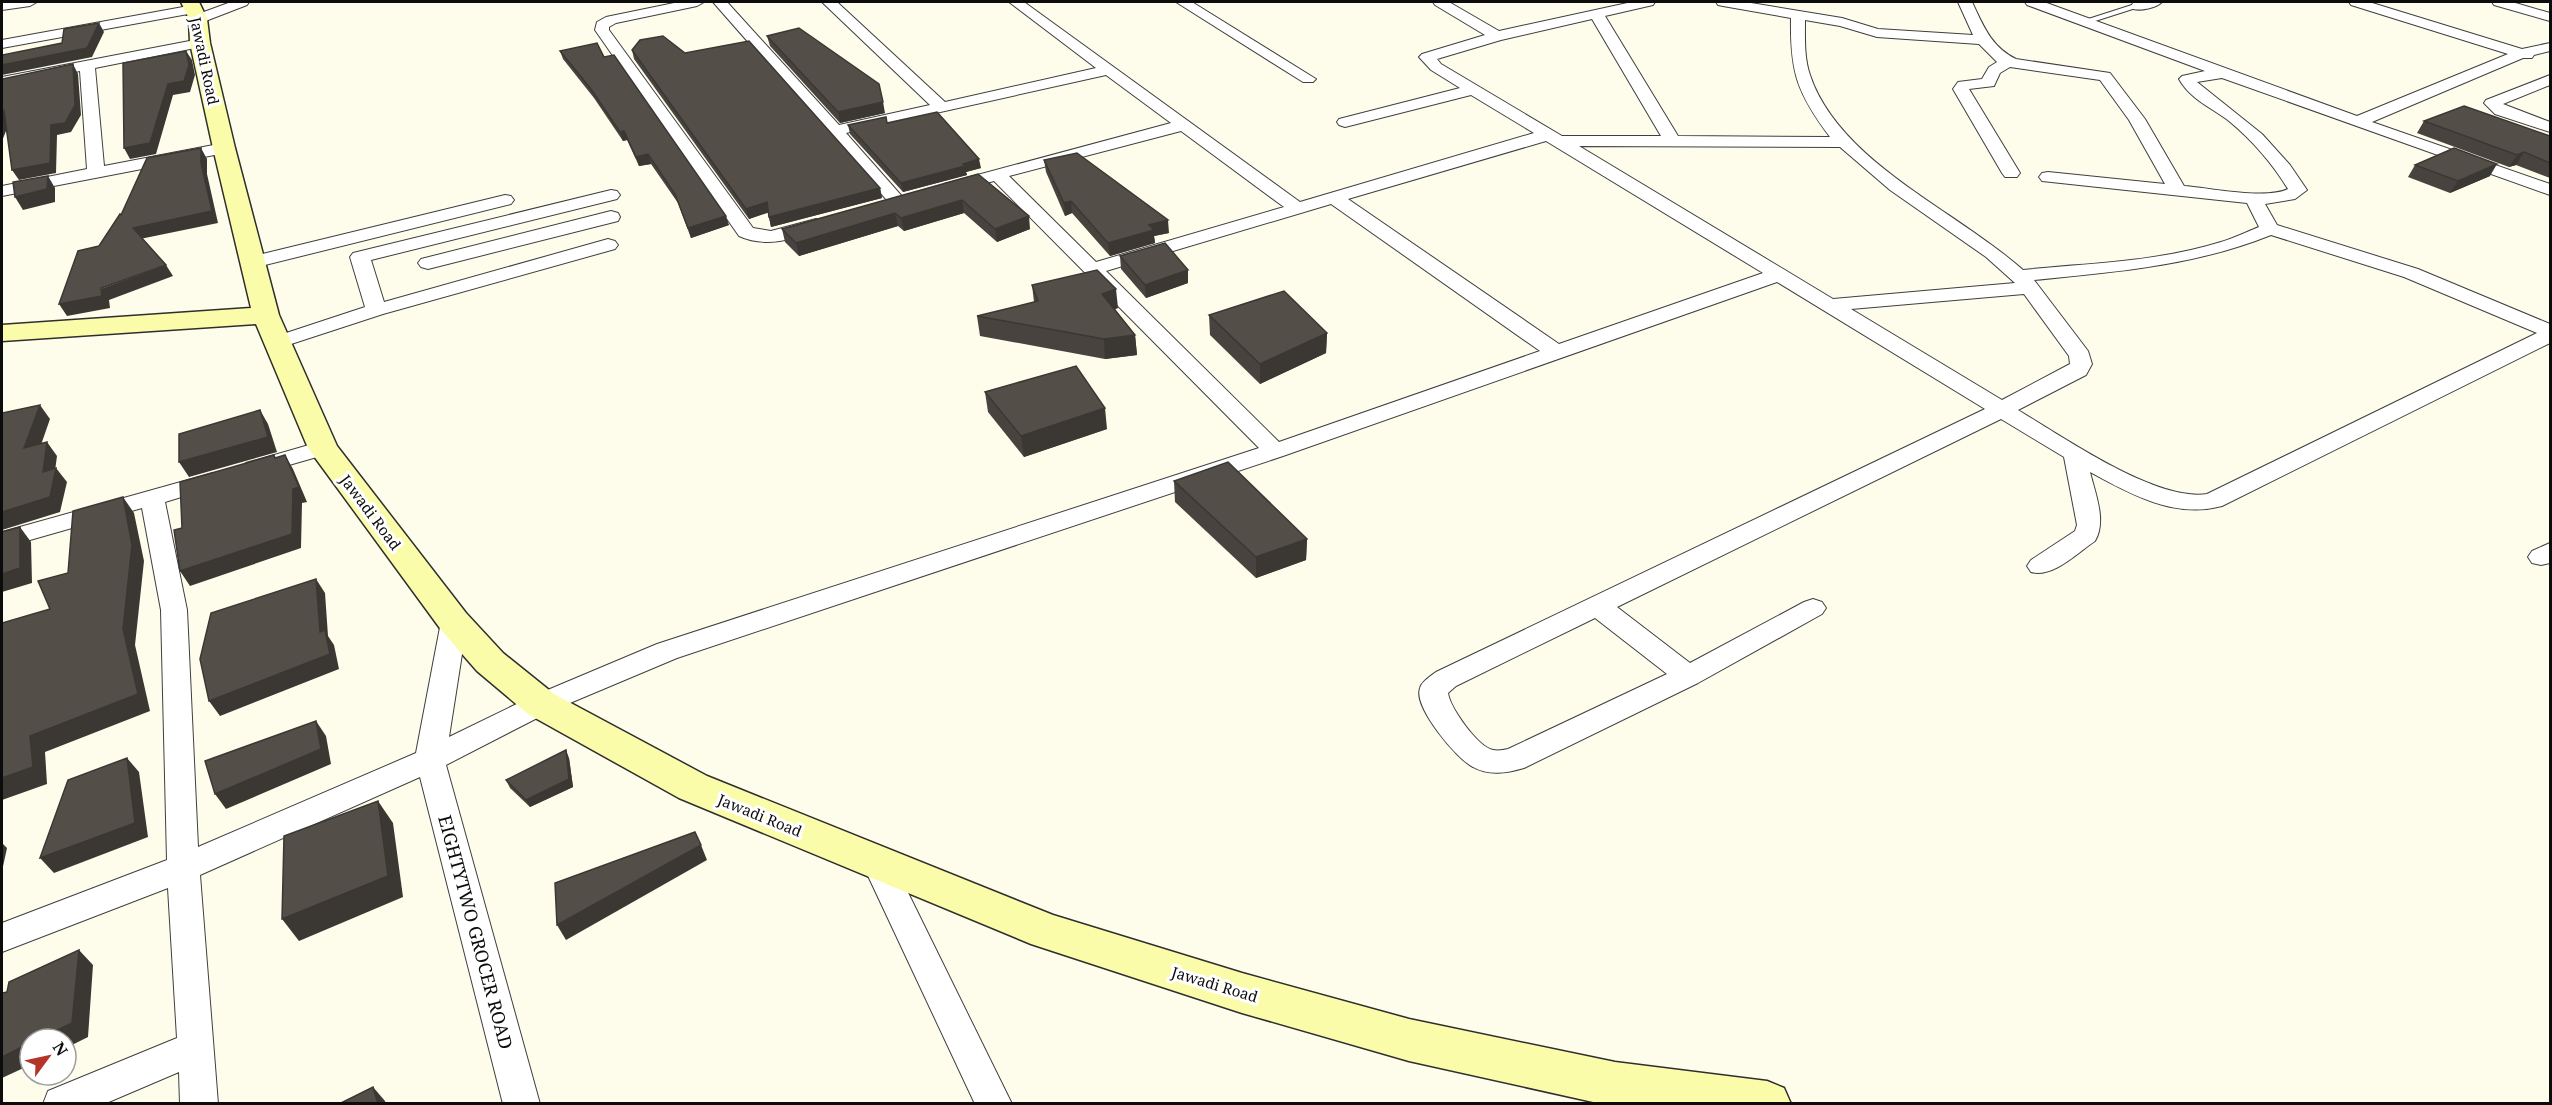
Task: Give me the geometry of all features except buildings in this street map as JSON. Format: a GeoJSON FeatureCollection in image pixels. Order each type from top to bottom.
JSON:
{"type":"FeatureCollection","features":[{"type":"Feature","properties":{"kind":"street"},"geometry":{"type":"LineString","coordinates":[[2,6],[30,2]]}},
{"type":"Feature","properties":{"kind":"street"},"geometry":{"type":"LineString","coordinates":[[2,82],[87,65],[196,18],[243,2]]}},
{"type":"Feature","properties":{"kind":"street"},"geometry":{"type":"LineString","coordinates":[[697,2],[611,20],[602,25],[602,30],[746,232],[758,238],[768,238],[829,221]]}},
{"type":"Feature","properties":{"kind":"street"},"geometry":{"type":"LineString","coordinates":[[720,2],[835,132],[916,197]]}},
{"type":"Feature","properties":{"kind":"street"},"geometry":{"type":"LineString","coordinates":[[829,2],[942,108]]}},
{"type":"Feature","properties":{"kind":"street"},"geometry":{"type":"LineString","coordinates":[[1016,2],[1298,209]]}},
{"type":"Feature","properties":{"kind":"street"},"geometry":{"type":"LineString","coordinates":[[1183,2],[1308,79]]}},
{"type":"Feature","properties":{"kind":"street"},"geometry":{"type":"LineString","coordinates":[[1440,2],[1497,36]]}},
{"type":"Feature","properties":{"kind":"street"},"geometry":{"type":"LineString","coordinates":[[1648,2],[1497,36],[1426,57],[1436,67],[2075,454],[2148,491],[2180,501],[2204,504],[2547,339]]}},
{"type":"Feature","properties":{"kind":"street"},"geometry":{"type":"LineString","coordinates":[[1723,2],[1842,22],[1882,34],[1983,40]]}},
{"type":"Feature","properties":{"kind":"street"},"geometry":{"type":"LineString","coordinates":[[1965,2],[1983,40],[2009,61],[2029,67],[2108,78],[2137,119],[2177,189]]}},
{"type":"Feature","properties":{"kind":"street"},"geometry":{"type":"LineString","coordinates":[[2032,2],[2357,122],[2550,190]]}},
{"type":"Feature","properties":{"kind":"street"},"geometry":{"type":"LineString","coordinates":[[2138,6],[2155,2]]}},
{"type":"Feature","properties":{"kind":"street"},"geometry":{"type":"LineString","coordinates":[[2356,2],[2550,62]]}},
{"type":"Feature","properties":{"kind":"street"},"geometry":{"type":"LineString","coordinates":[[2499,2],[2550,16]]}},
{"type":"Feature","properties":{"kind":"street"},"geometry":{"type":"LineString","coordinates":[[1571,6],[1593,14],[1672,141]]}},
{"type":"Feature","properties":{"kind":"street"},"geometry":{"type":"LineString","coordinates":[[1798,16],[1802,75],[1825,122],[1843,142],[2023,282],[2080,356],[2081,364],[2078,370],[2002,410],[1446,679],[1432,690],[1432,697],[1437,708],[1472,751],[1486,760],[1513,760],[1688,676],[1814,608]]}},
{"type":"Feature","properties":{"kind":"street"},"geometry":{"type":"LineString","coordinates":[[2,44],[196,18]]}},
{"type":"Feature","properties":{"kind":"street","name":"Jawadi Road"},"geometry":{"type":"LineString","coordinates":[[196,18],[224,148],[272,328],[323,448],[454,622],[490,662],[541,704],[693,787],[1046,931],[1242,993],[1601,1094],[1767,1104]]}},
{"type":"Feature","properties":{"kind":"street"},"geometry":{"type":"LineString","coordinates":[[2357,122],[2523,54],[2550,47]]}},
{"type":"Feature","properties":{"kind":"street"},"geometry":{"type":"LineString","coordinates":[[2009,61],[1994,70],[1988,83],[1964,85],[1961,89],[2011,173]]}},
{"type":"Feature","properties":{"kind":"street"},"geometry":{"type":"LineString","coordinates":[[87,65],[96,172]]}},
{"type":"Feature","properties":{"kind":"street"},"geometry":{"type":"LineString","coordinates":[[835,132],[1109,70]]}},
{"type":"Feature","properties":{"kind":"street"},"geometry":{"type":"LineString","coordinates":[[2048,177],[2253,198],[2290,195],[2298,190],[2291,178],[2252,134],[2227,111],[2194,88],[2187,79],[2226,73]]}},
{"type":"Feature","properties":{"kind":"street"},"geometry":{"type":"LineString","coordinates":[[2550,80],[2492,103],[2501,111],[2550,127]]}},
{"type":"Feature","properties":{"kind":"street"},"geometry":{"type":"LineString","coordinates":[[1345,122],[1475,89]]}},
{"type":"Feature","properties":{"kind":"street"},"geometry":{"type":"LineString","coordinates":[[875,209],[1184,125]]}},
{"type":"Feature","properties":{"kind":"street"},"geometry":{"type":"LineString","coordinates":[[1093,269],[1334,198],[1555,138],[1843,142]]}},
{"type":"Feature","properties":{"kind":"street"},"geometry":{"type":"LineString","coordinates":[[2,191],[224,148]]}},
{"type":"Feature","properties":{"kind":"street"},"geometry":{"type":"LineString","coordinates":[[997,174],[1275,451]]}},
{"type":"Feature","properties":{"kind":"street"},"geometry":{"type":"LineString","coordinates":[[376,310],[360,257],[611,195]]}},
{"type":"Feature","properties":{"kind":"street"},"geometry":{"type":"LineString","coordinates":[[1334,198],[1556,352]]}},
{"type":"Feature","properties":{"kind":"street"},"geometry":{"type":"LineString","coordinates":[[2253,198],[2270,230]]}},
{"type":"Feature","properties":{"kind":"street"},"geometry":{"type":"LineString","coordinates":[[253,262],[505,200]]}},
{"type":"Feature","properties":{"kind":"street"},"geometry":{"type":"LineString","coordinates":[[428,263],[611,217]]}},
{"type":"Feature","properties":{"kind":"street"},"geometry":{"type":"LineString","coordinates":[[1831,305],[2023,282],[2143,264],[2227,246],[2270,230],[2411,273],[2547,339]]}},
{"type":"Feature","properties":{"kind":"street"},"geometry":{"type":"LineString","coordinates":[[421,242],[440,292]]}},
{"type":"Feature","properties":{"kind":"street"},"geometry":{"type":"LineString","coordinates":[[2,333],[272,328],[376,310],[608,245]]}},
{"type":"Feature","properties":{"kind":"street"},"geometry":{"type":"LineString","coordinates":[[2,938],[183,868],[429,760],[541,704],[667,651],[1275,451],[1780,274]]}},
{"type":"Feature","properties":{"kind":"street"},"geometry":{"type":"LineString","coordinates":[[2,540],[323,448]]}},
{"type":"Feature","properties":{"kind":"street"},"geometry":{"type":"LineString","coordinates":[[2040,566],[2086,535],[2089,525],[2075,454]]}},
{"type":"Feature","properties":{"kind":"street"},"geometry":{"type":"LineString","coordinates":[[152,498],[174,610],[183,868],[199,1104]]}},
{"type":"Feature","properties":{"kind":"street"},"geometry":{"type":"LineString","coordinates":[[1598,606],[1688,676]]}},
{"type":"Feature","properties":{"kind":"street"},"geometry":{"type":"LineString","coordinates":[[429,760],[454,622]]}},
{"type":"Feature","properties":{"kind":"street","name":"EIGHTYTWO GROCER ROAD"},"geometry":{"type":"LineString","coordinates":[[429,760],[522,1104]]}},
{"type":"Feature","properties":{"kind":"street"},"geometry":{"type":"LineString","coordinates":[[878,863],[994,1104]]}},
{"type":"Feature","properties":{"kind":"street"},"geometry":{"type":"LineString","coordinates":[[61,1104],[196,1047]]}},
{"type":"Feature","properties":{"kind":"lane"},"geometry":{"type":"LineString","coordinates":[[2086,21],[2138,6]]}}]}
